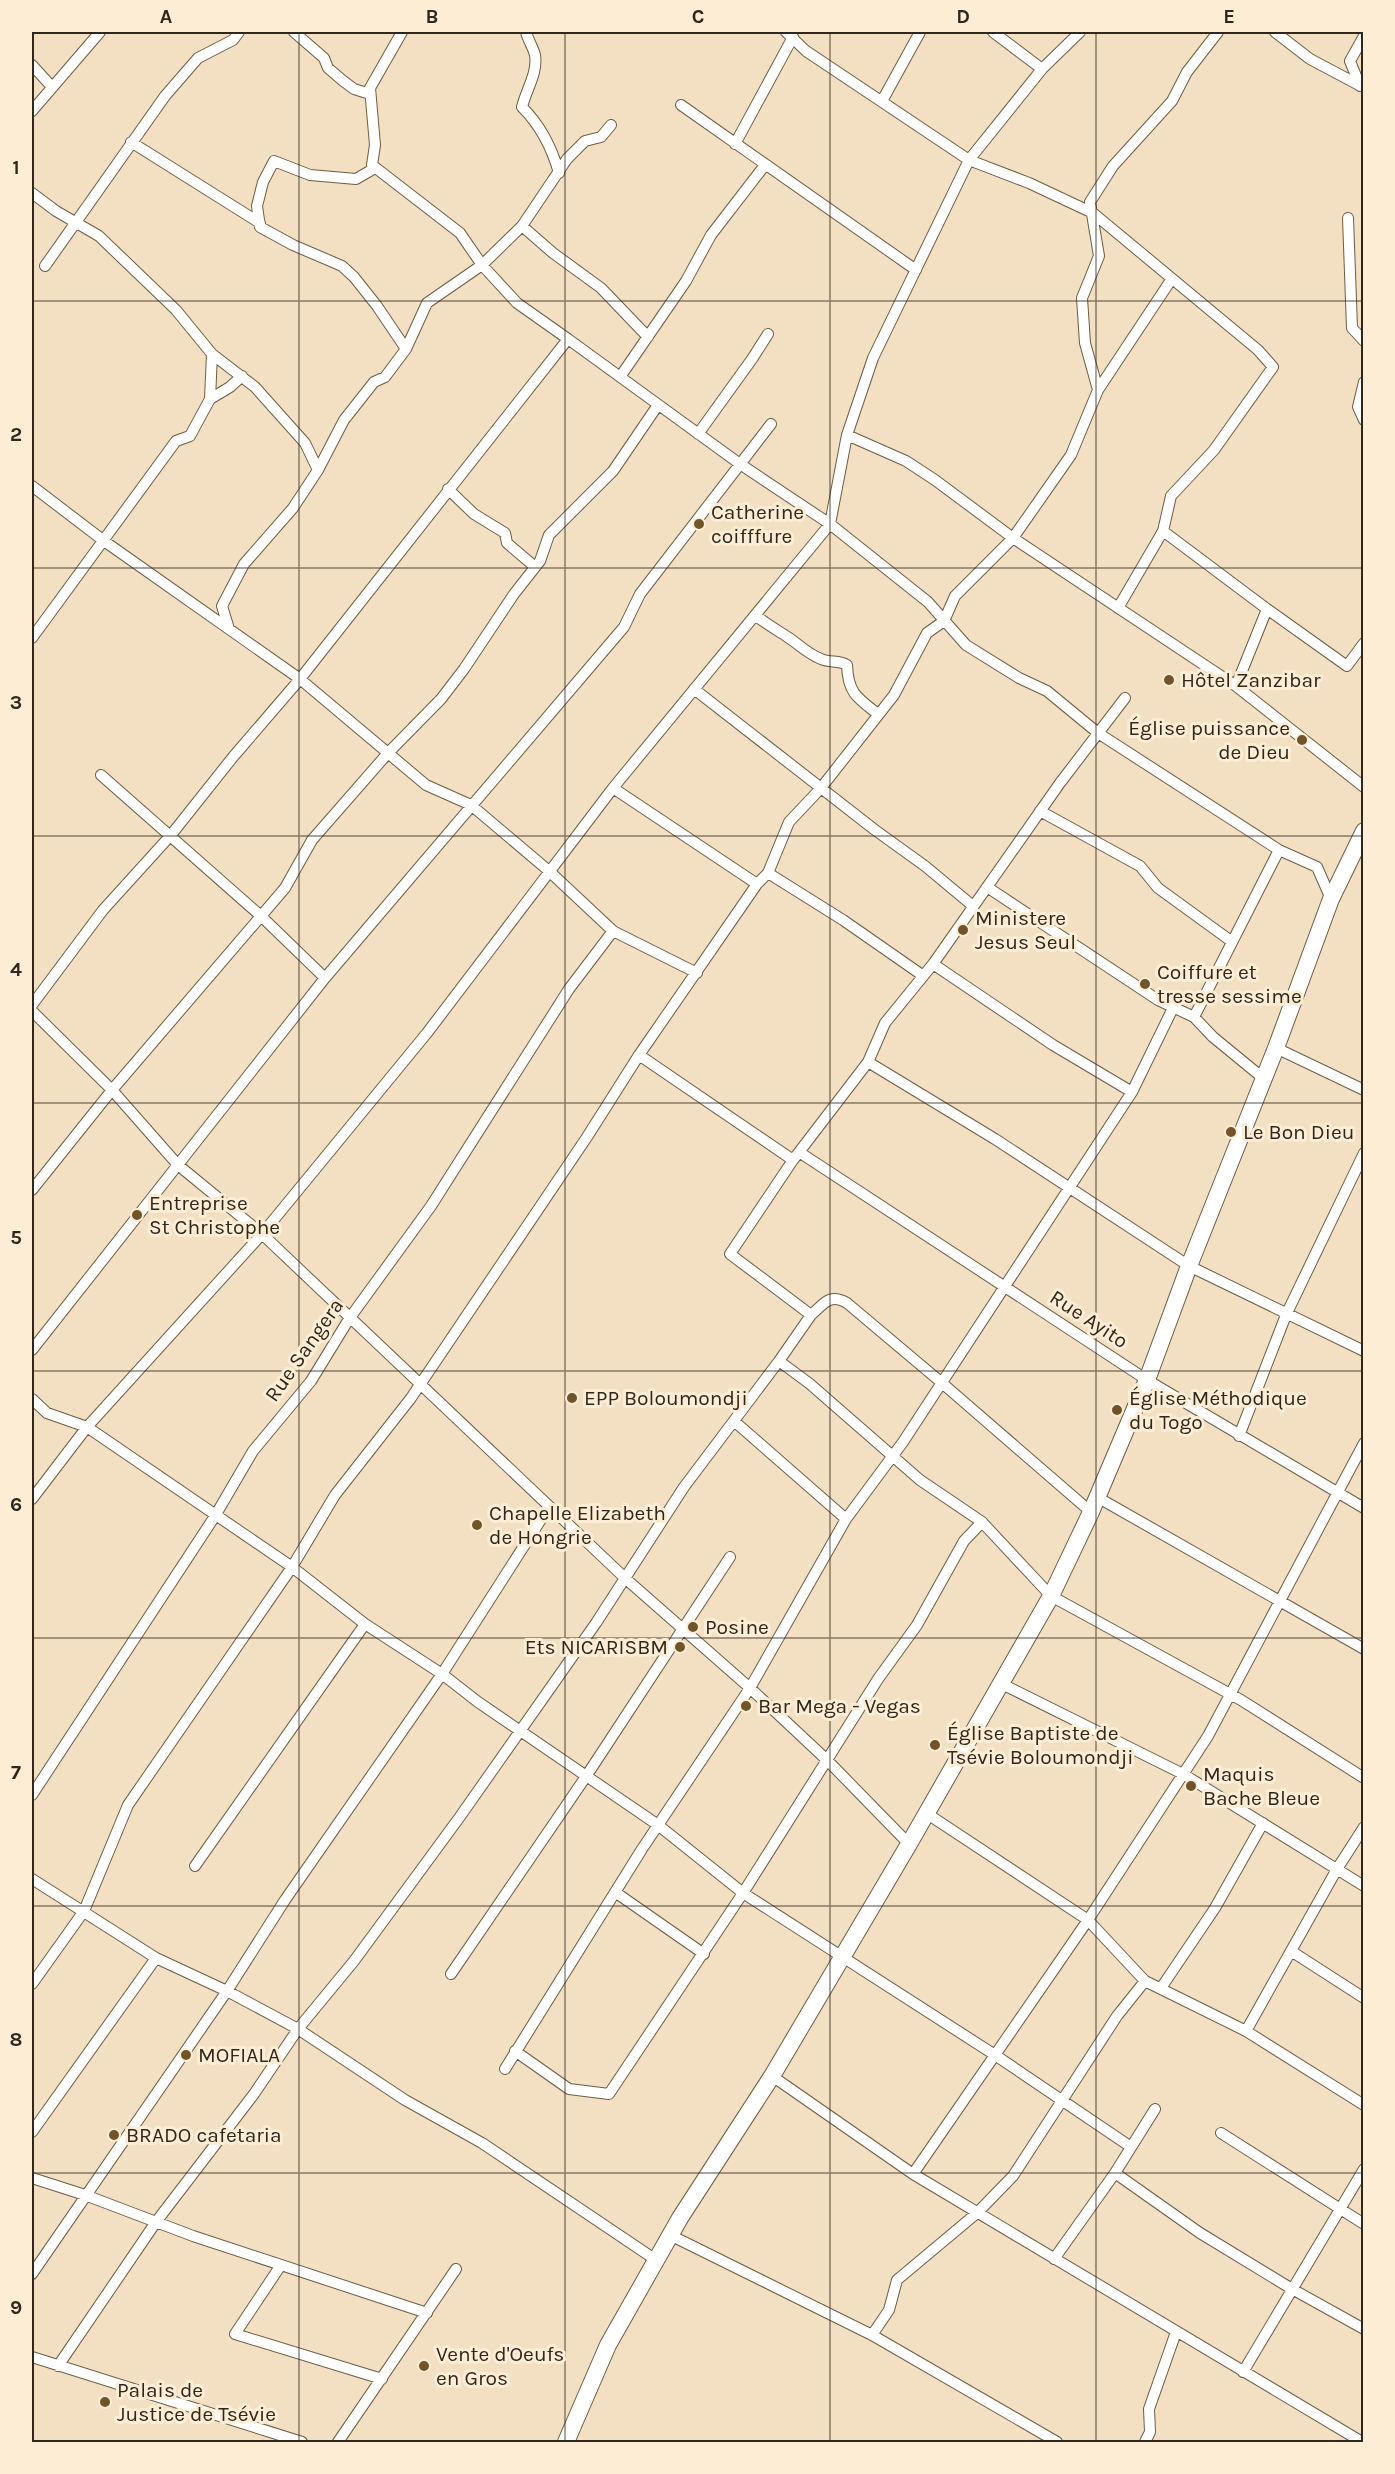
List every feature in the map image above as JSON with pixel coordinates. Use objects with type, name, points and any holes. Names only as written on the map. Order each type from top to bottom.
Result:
[{"type":"street","points":[[32,111],[100,32]]},
{"type":"street","points":[[45,266],[74,221],[165,96],[198,58],[233,40],[239,32]]},
{"type":"street","points":[[294,32],[324,58],[328,68],[342,80],[354,89],[370,94]]},
{"type":"street","points":[[402,32],[370,88],[375,145],[372,165],[460,233],[482,265],[517,303],[740,465],[830,524],[928,602],[966,645],[1019,678],[1047,691],[1098,733],[1279,850],[1317,867],[1332,899]]},
{"type":"street","points":[[526,32],[535,54],[535,72],[525,92],[522,108],[536,121],[556,161],[559,173]]},
{"type":"street","points":[[882,101],[920,32]]},
{"type":"street","points":[[993,32],[1042,69]]},
{"type":"street","points":[[32,1499],[87,1427],[262,1234],[427,1033],[613,788],[830,524],[847,435],[873,358],[969,160],[1042,69],[1080,32]]},
{"type":"street","points":[[1098,390],[1085,343],[1082,298],[1099,256],[1090,202],[1113,166],[1172,101],[1187,72],[1218,32]]},
{"type":"street","points":[[1275,32],[1310,59],[1361,87]]},
{"type":"street","points":[[735,144],[790,34],[806,51],[969,160],[1029,183],[1093,213],[1258,350],[1273,367],[1214,450],[1171,496],[1163,531],[1118,608]]},
{"type":"street","points":[[1361,87],[1350,62],[1364,36]]},
{"type":"street","points":[[32,65],[52,87]]},
{"type":"street","points":[[681,105],[916,270]]},
{"type":"street","points":[[229,628],[222,606],[244,564],[293,508],[318,470],[344,420],[374,382],[385,377],[406,349],[427,303],[482,265],[522,226],[567,159],[585,141],[601,137],[611,125]]},
{"type":"street","points":[[131,142],[260,223]]},
{"type":"street","points":[[375,168],[356,179],[310,175],[274,160],[263,182],[257,206],[260,227],[342,266],[377,306],[406,349]]},
{"type":"street","points":[[620,377],[686,281],[711,235],[765,165]]},
{"type":"street","points":[[32,193],[99,236],[176,310],[212,354],[242,375],[289,422],[305,443],[318,470]]},
{"type":"street","points":[[1348,218],[1352,328],[1364,341]]},
{"type":"street","points":[[522,226],[553,253],[601,288],[648,337]]},
{"type":"street","points":[[32,1984],[84,1911],[128,1805],[292,1567],[335,1495],[420,1385],[639,1055],[757,884],[768,873],[789,822],[821,788],[894,695],[927,633],[945,621],[955,596],[1013,538],[1071,455],[1098,390],[1171,280]]},
{"type":"street","points":[[698,434],[768,334]]},
{"type":"street","points":[[32,1005],[103,910],[171,835],[233,757],[300,679],[568,339]]},
{"type":"street","points":[[32,638],[176,441],[190,435],[210,399],[212,354]]},
{"type":"street","points":[[210,399],[230,387],[242,375]]},
{"type":"street","points":[[1364,382],[1358,407],[1364,420]]},
{"type":"street","points":[[32,1190],[112,1090],[285,888],[312,840],[388,753],[441,699],[534,566],[540,561],[549,535],[613,471],[658,405]]},
{"type":"street","points":[[32,1350],[325,978],[624,627],[640,594],[771,424]]},
{"type":"street","points":[[847,435],[906,461],[935,480],[1013,538],[1236,686],[1364,787]]},
{"type":"street","points":[[32,486],[104,541],[300,679],[426,785],[471,805],[549,871],[613,931],[697,973]]},
{"type":"street","points":[[448,489],[474,514],[505,533],[507,543],[534,566]]},
{"type":"street","points":[[1163,531],[1347,666],[1364,643]]},
{"type":"street","points":[[1236,686],[1267,609]]},
{"type":"street","points":[[755,615],[804,651],[830,662],[840,661],[848,665],[848,682],[857,699],[878,714]]},
{"type":"street","points":[[694,689],[925,866],[973,906]]},
{"type":"street","points":[[811,1315],[730,1254],[796,1156],[868,1062],[885,1023],[933,964],[1040,811],[1125,698]]},
{"type":"street","points":[[101,775],[262,916],[325,978]]},
{"type":"street","points":[[613,788],[757,884]]},
{"type":"street","points":[[1040,811],[1140,866],[1158,888],[1231,941]]},
{"type":"street","points":[[566,2442],[608,2344],[670,2235],[772,2076],[909,1844],[1051,1596],[1094,1504],[1147,1380],[1332,899],[1364,831]]},
{"type":"street","points":[[1194,1017],[1279,850]]},
{"type":"street","points":[[768,873],[843,920],[922,975]]},
{"type":"street","points":[[987,887],[1148,994],[1194,1017],[1213,1037],[1263,1078]]},
{"type":"street","name":"Rue Sangera","points":[[32,1795],[215,1516],[254,1451],[310,1381],[349,1319],[431,1206],[568,989],[613,931]]},
{"type":"street","points":[[933,964],[1053,1045],[1132,1092]]},
{"type":"street","points":[[505,2069],[658,1825],[750,1688],[846,1519],[894,1455],[1132,1092],[1173,1008]]},
{"type":"street","points":[[32,1011],[112,1090],[178,1165],[262,1234],[549,1508],[828,1761],[909,1844]]},
{"type":"street","points":[[1276,1048],[1364,1090]]},
{"type":"street","name":"Rue Ayito","points":[[639,1055],[1147,1380],[1364,1508]]},
{"type":"street","points":[[868,1062],[995,1139],[1189,1266],[1364,1351]]},
{"type":"street","points":[[1239,1436],[1286,1315],[1364,1153]]},
{"type":"street","points":[[58,2366],[156,2222],[215,2141],[254,2094],[297,2029],[354,1961],[459,1818],[626,1579],[684,1487],[811,1315],[830,1299],[837,1298],[1094,1504],[1280,1599],[1364,1649]]},
{"type":"street","points":[[779,1361],[810,1384],[920,1480],[982,1522],[1051,1596],[1230,1694],[1364,1778]]},
{"type":"street","points":[[32,1399],[47,1413],[87,1427],[292,1567],[365,1624],[442,1674],[478,1702],[658,1825],[743,1893],[995,2055],[1131,2147]]},
{"type":"street","points":[[734,1421],[846,1519]]},
{"type":"street","points":[[914,2174],[1088,1920],[1208,1736],[1364,1443]]},
{"type":"street","points":[[32,2274],[227,1991],[285,1900],[442,1674],[549,1508]]},
{"type":"street","points":[[515,2051],[568,2089],[609,2094],[704,1954],[878,1679],[917,1625],[964,1542],[982,1522]]},
{"type":"street","points":[[451,1974],[587,1775],[730,1557]]},
{"type":"street","points":[[195,1866],[365,1624]]},
{"type":"street","points":[[1000,1683],[1183,1774],[1364,1886]]},
{"type":"street","points":[[926,1814],[1088,1920],[1145,1981],[1246,2031],[1364,2105]]},
{"type":"street","points":[[1161,1988],[1215,1908],[1263,1823]]},
{"type":"street","points":[[1246,2031],[1337,1869],[1364,1827]]},
{"type":"street","points":[[32,1879],[156,1958],[227,1991],[297,2029],[405,2100],[482,2143],[656,2260]]},
{"type":"street","points":[[615,1892],[704,1954]]},
{"type":"street","points":[[1291,1951],[1364,1998]]},
{"type":"street","points":[[32,2132],[156,1958]]},
{"type":"street","points":[[872,2335],[889,2310],[897,2280],[977,2213],[1013,2176],[1040,2131],[1062,2102],[1117,2016],[1145,1981]]},
{"type":"street","points":[[772,2076],[914,2174],[1362,2442]]},
{"type":"street","points":[[1054,2259],[1115,2173],[1155,2109]]},
{"type":"street","points":[[1221,2133],[1364,2224]]},
{"type":"street","points":[[1243,2372],[1364,2169]]},
{"type":"street","points":[[1115,2173],[1200,2233],[1292,2289],[1364,2329]]},
{"type":"street","points":[[32,2178],[427,2313]]},
{"type":"street","points":[[670,2235],[872,2335],[1057,2442]]},
{"type":"street","points":[[281,2265],[235,2334],[382,2379]]},
{"type":"street","points":[[338,2442],[456,2269]]},
{"type":"street","points":[[1145,2442],[1150,2432],[1149,2409],[1176,2332]]},
{"type":"street","points":[[32,2357],[302,2442]]},
{"type":"place","name":"Catherine coifffure","points":[[699,524]]},
{"type":"place","name":"Hôtel Zanzibar","points":[[1169,680]]},
{"type":"place","name":"Église puissance de Dieu","points":[[1302,740]]},
{"type":"place","name":"Ministere Jesus Seul","points":[[963,930]]},
{"type":"place","name":"Coiffure et tresse sessime","points":[[1145,984]]},
{"type":"place","name":"Le Bon Dieu","points":[[1231,1132]]},
{"type":"place","name":"Entreprise St Christophe","points":[[137,1215]]},
{"type":"place","name":"EPP Boloumondji","points":[[572,1398]]},
{"type":"place","name":"Église Méthodique du Togo","points":[[1117,1410]]},
{"type":"place","name":"Chapelle Elizabeth de Hongrie","points":[[477,1525]]},
{"type":"place","name":"Posine","points":[[693,1627]]},
{"type":"place","name":"Ets NICARISBM","points":[[680,1647]]},
{"type":"place","name":"Bar Mega - Vegas","points":[[746,1706]]},
{"type":"place","name":"Église Baptiste de Tsévie Boloumondji","points":[[935,1745]]},
{"type":"place","name":"Maquis Bache Bleue","points":[[1191,1786]]},
{"type":"place","name":"MOFIALA","points":[[186,2055]]},
{"type":"place","name":"BRADO cafetaria","points":[[114,2135]]},
{"type":"place","name":"Vente d'Oeufs en Gros","points":[[424,2366]]},
{"type":"place","name":"Palais de Justice de Tsévie","points":[[105,2402]]}]
